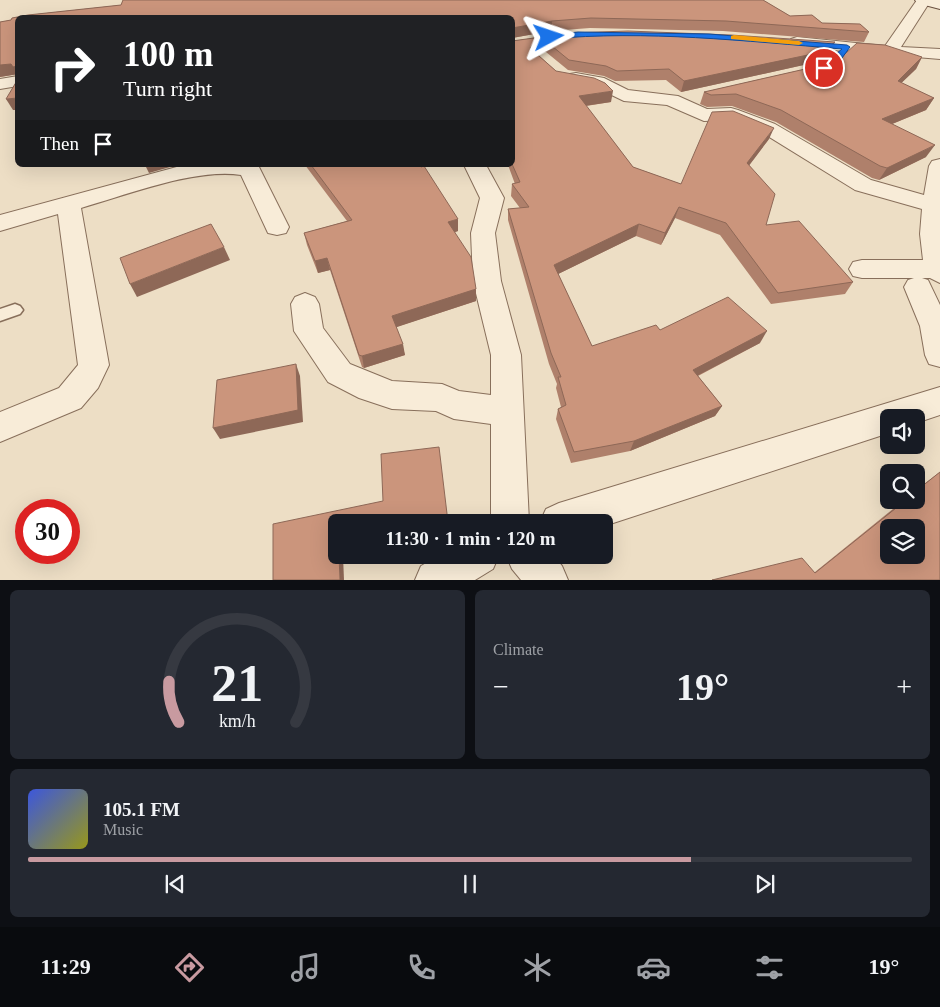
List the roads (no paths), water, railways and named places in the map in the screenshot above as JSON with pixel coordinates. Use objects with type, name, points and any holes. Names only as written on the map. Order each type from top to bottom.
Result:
[{"type":"street","points":[[890,51],[923,0],[940,5]]},
{"type":"street","points":[[783,41],[940,54]]},
{"type":"street","points":[[832,62],[847,47]]},
{"type":"street","points":[[556,71],[562,76],[598,82],[624,95],[674,101],[701,96]]},
{"type":"street","points":[[0,84],[15,82]]},
{"type":"street","points":[[674,101],[704,115],[732,114],[768,128],[863,185],[934,205]]},
{"type":"street","points":[[940,166],[934,205],[933,247],[940,355]]},
{"type":"street","points":[[0,223],[187,171],[217,167]]},
{"type":"street","points":[[230,167],[250,170],[277,227]]},
{"type":"street","points":[[476,167],[492,198],[483,233],[487,281],[506,355],[510,514]]},
{"type":"street","points":[[0,426],[70,398],[87,379],[94,365],[70,205]]},
{"type":"street","points":[[867,277],[901,285],[934,279]]},
{"type":"street","points":[[306,304],[309,331],[339,373],[370,388],[392,395],[442,398],[454,405],[507,412]]},
{"type":"street","points":[[916,409],[940,401]]},
{"type":"street","points":[[583,514],[880,421]]},
{"type":"street","points":[[434,580],[463,564]]},
{"type":"street","points":[[534,564],[548,580]]}]
